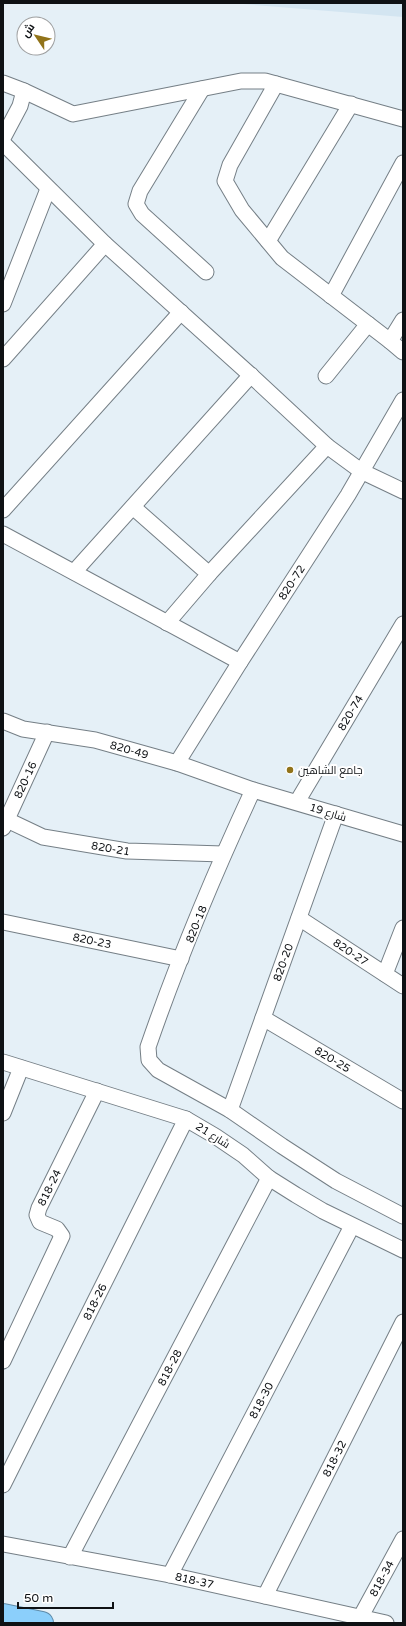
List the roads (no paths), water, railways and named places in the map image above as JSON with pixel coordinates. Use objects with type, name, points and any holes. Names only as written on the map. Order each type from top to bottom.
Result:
[{"type":"highway","points":[[3,1614],[42,1623]]},
{"type":"street","points":[[3,83],[73,114],[241,81],[265,81],[403,118]]},
{"type":"street","points":[[276,84],[230,165],[225,181],[242,210],[282,258],[403,352]]},
{"type":"street","points":[[202,89],[140,191],[136,204],[142,214],[206,272]]},
{"type":"street","points":[[3,138],[20,106],[24,91]]},
{"type":"street","points":[[268,241],[351,104]]},
{"type":"street","points":[[3,143],[105,244],[251,375],[327,446],[361,471],[403,491]]},
{"type":"street","points":[[331,296],[403,163]]},
{"type":"street","points":[[3,304],[48,189]]},
{"type":"street","points":[[3,359],[105,244]]},
{"type":"street","points":[[3,510],[181,312]]},
{"type":"street","points":[[390,341],[403,320]]},
{"type":"street","points":[[326,376],[368,324]]},
{"type":"street","points":[[74,572],[251,375]]},
{"type":"street","name":"820-72","points":[[178,762],[240,662],[348,495],[403,400]]},
{"type":"street","points":[[167,622],[209,574],[327,446]]},
{"type":"street","points":[[132,507],[209,574]]},
{"type":"street","points":[[3,534],[240,662]]},
{"type":"street","name":"820-74","points":[[297,802],[403,624]]},
{"type":"street","name":"820-49","points":[[3,721],[23,729],[95,740],[178,762],[253,790]]},
{"type":"street","name":"820-16","points":[[4,822],[47,732]]},
{"type":"street","name":"شارع 19","points":[[253,790],[403,834]]},
{"type":"street","name":"820-18","points":[[230,1110],[164,1074],[153,1066],[149,1060],[148,1047],[223,854],[253,790]]},
{"type":"street","name":"820-20","points":[[230,1110],[336,814]]},
{"type":"street","name":"820-21","points":[[4,822],[43,837],[120,850],[223,854]]},
{"type":"street","name":"820-27","points":[[299,918],[403,986]]},
{"type":"street","name":"820-23","points":[[3,922],[181,959]]},
{"type":"street","points":[[385,974],[403,928]]},
{"type":"street","name":"820-25","points":[[263,1018],[403,1101]]},
{"type":"street","name":"شارع 21","points":[[3,1062],[186,1119],[215,1136],[243,1156],[269,1178],[309,1203],[352,1226],[403,1250]]},
{"type":"street","points":[[3,1113],[21,1068]]},
{"type":"street","name":"818-24","points":[[3,1362],[62,1236],[57,1229],[40,1222],[37,1215],[39,1208],[97,1091]]},
{"type":"street","points":[[230,1110],[309,1164],[342,1184],[403,1216]]},
{"type":"street","name":"818-26","points":[[3,1485],[186,1119]]},
{"type":"street","name":"818-28","points":[[70,1557],[269,1178]]},
{"type":"street","name":"818-30","points":[[170,1575],[352,1226]]},
{"type":"street","name":"818-32","points":[[265,1596],[403,1322]]},
{"type":"street","name":"818-34","points":[[360,1618],[403,1539]]},
{"type":"street","name":"818-37","points":[[3,1544],[170,1575],[386,1623]]},
{"type":"place","name":"جامع الشاهين","points":[[290,770]]}]
